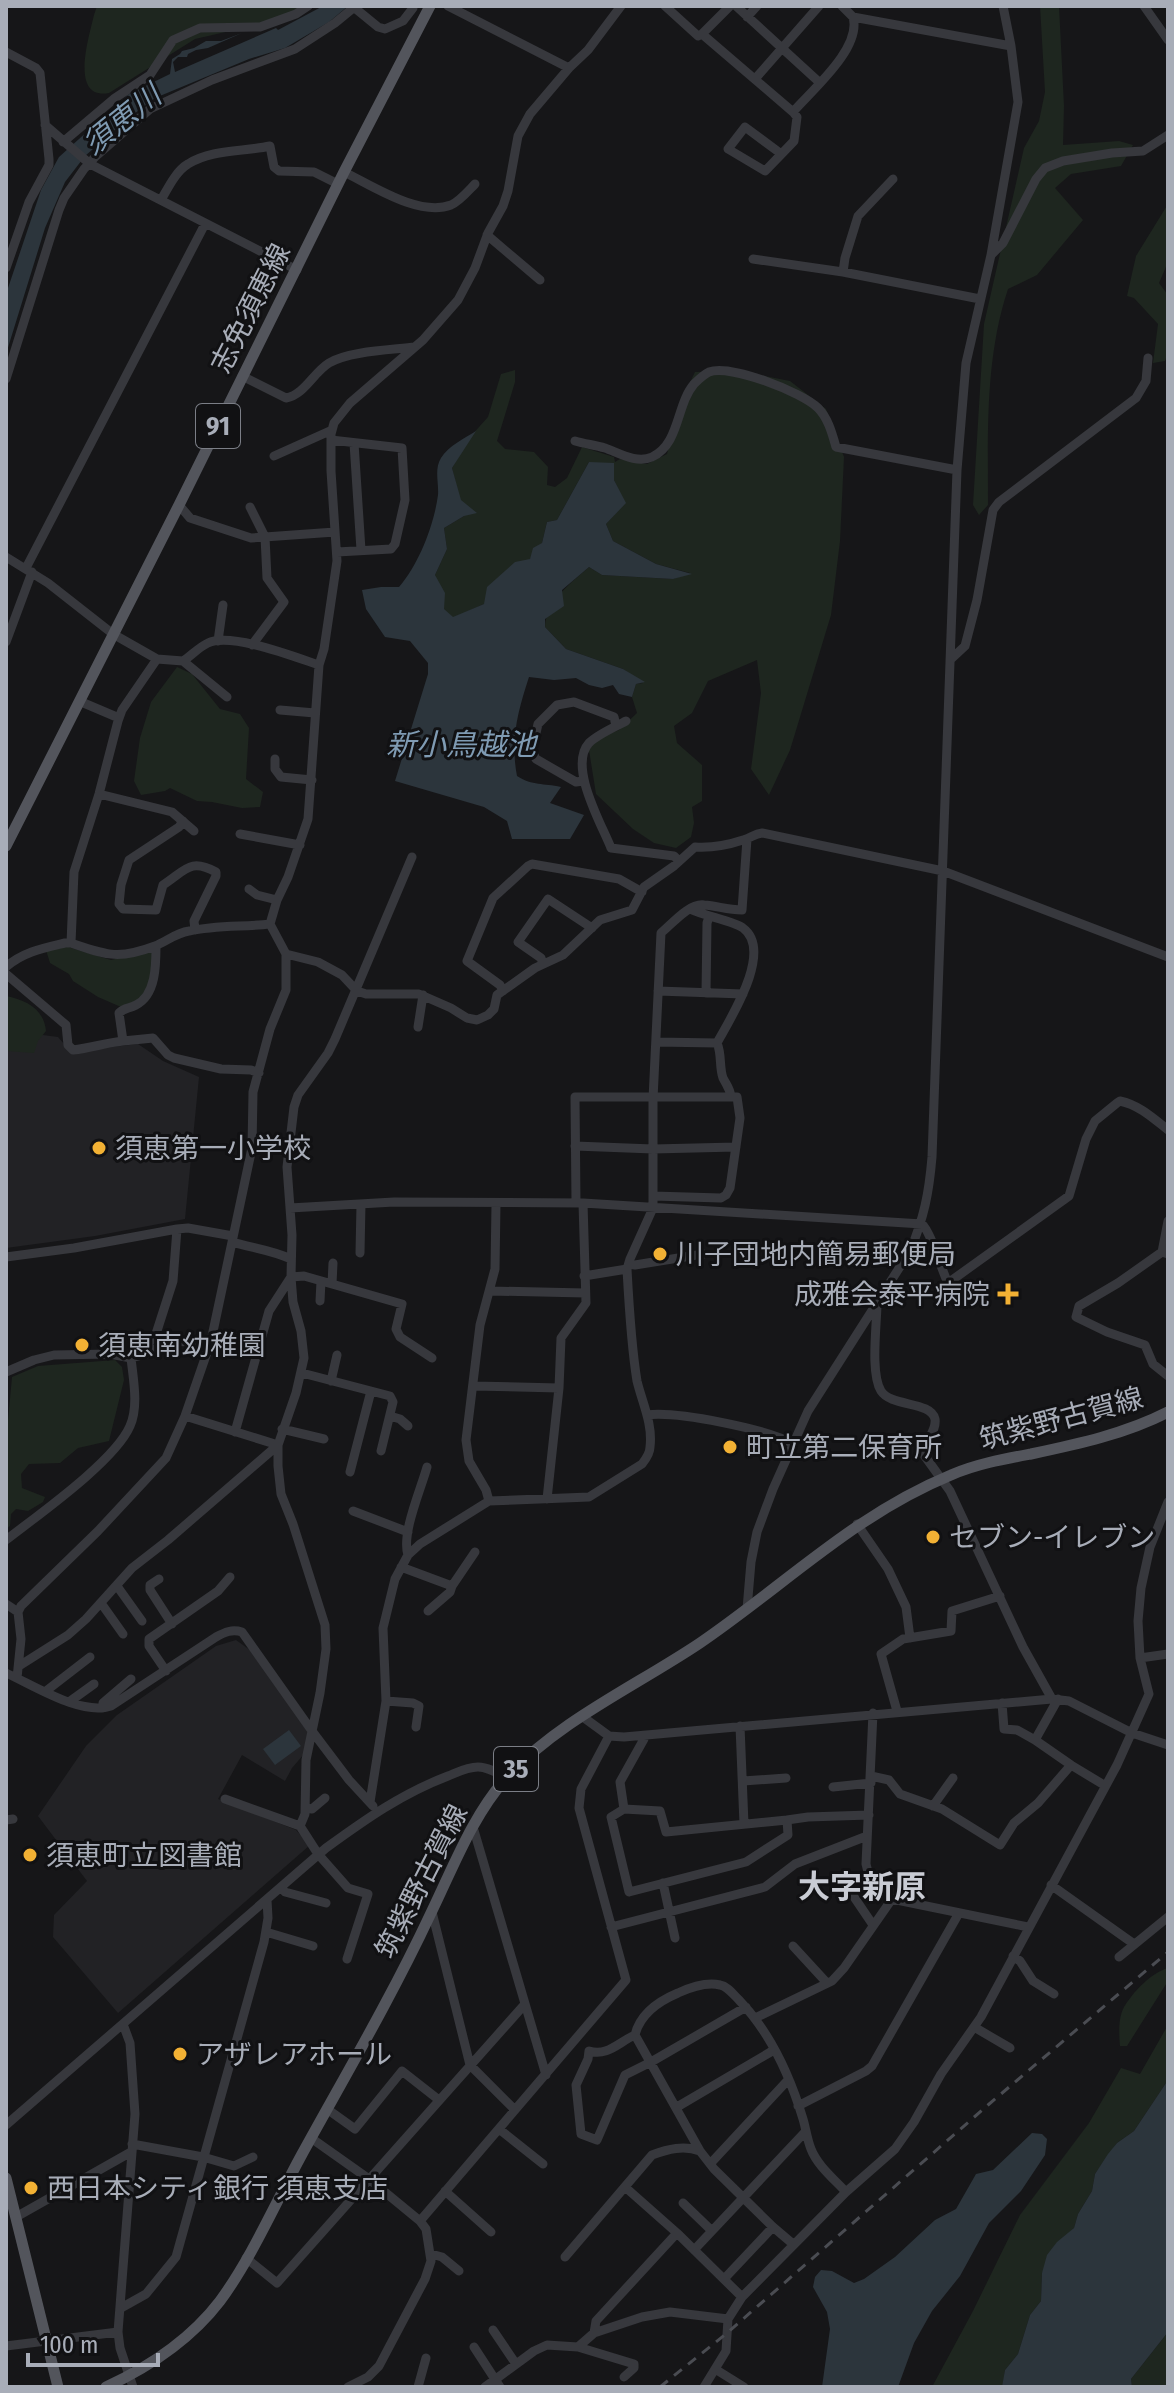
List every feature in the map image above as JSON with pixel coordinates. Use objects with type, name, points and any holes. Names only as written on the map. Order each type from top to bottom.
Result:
[{"type":"main road","name":"志免須恵線","points":[[6,846],[428,10]]},
{"type":"main road","name":"筑紫野古賀線","points":[[106,2387],[132,2381],[179,2343],[220,2301],[369,2035],[473,1827],[507,1778],[544,1745],[699,1644],[857,1524],[887,1505],[942,1479],[987,1463],[1138,1427],[1168,1412]]},
{"type":"main road","points":[[6,2178],[58,2387]]},
{"type":"street","points":[[64,144],[115,98],[150,75],[173,40],[200,28],[260,27],[296,14],[308,6]]},
{"type":"street","points":[[448,6],[569,68]]},
{"type":"street","points":[[17,1678],[21,1639],[18,1612],[21,1606],[98,1531],[166,1458],[185,1416],[211,1341],[252,1148],[252,1106],[259,1073],[270,1029],[286,990],[286,954],[270,924],[308,819],[319,665],[334,588],[337,552],[331,435],[339,414],[415,347],[458,300],[503,206],[518,136],[530,114],[588,50],[621,6]]},
{"type":"street","points":[[665,6],[698,36],[733,6],[819,82]]},
{"type":"street","points":[[747,17],[757,6]]},
{"type":"street","points":[[755,79],[819,6]]},
{"type":"street","points":[[793,112],[847,52],[855,22],[842,6]]},
{"type":"street","points":[[747,1609],[757,1532],[793,1444],[808,1411],[910,1251],[922,1224],[928,1198],[957,470],[966,363],[991,255],[1018,102],[1003,6]]},
{"type":"street","points":[[1144,6],[1168,40]]},
{"type":"street","points":[[6,379],[64,198],[109,143],[150,109],[212,80],[295,49],[352,9],[385,29],[403,21],[412,7],[428,10]]},
{"type":"street","points":[[853,17],[1011,46]]},
{"type":"street","points":[[702,34],[797,117],[794,141],[765,171],[728,149],[745,127],[780,153]]},
{"type":"street","points":[[6,52],[40,73],[49,165],[29,202],[7,264]]},
{"type":"street","points":[[45,125],[90,164],[297,270]]},
{"type":"street","points":[[991,255],[1003,243],[1036,179],[1045,168],[1063,161],[1143,151],[1168,135]]},
{"type":"street","points":[[161,200],[173,179],[187,164],[214,153],[270,146],[274,167],[279,171],[314,172],[341,178],[423,208],[452,205],[475,184]]},
{"type":"street","points":[[843,272],[858,216],[893,179]]},
{"type":"street","points":[[6,642],[29,570],[205,224]]},
{"type":"street","points":[[487,235],[540,280]]},
{"type":"street","points":[[753,259],[843,272],[980,299]]},
{"type":"street","points":[[242,376],[286,398],[292,397],[330,362],[349,356],[415,347]]},
{"type":"street","points":[[950,660],[965,646],[977,600],[993,510],[999,502],[1136,398],[1146,381],[1148,358]]},
{"type":"street","points":[[575,441],[632,459],[649,459],[671,439],[695,384],[709,372],[724,372],[784,386],[805,398],[820,409],[836,447],[957,470]]},
{"type":"street","points":[[274,456],[331,435],[354,443],[402,448],[405,500],[395,544],[391,549],[337,552]]},
{"type":"street","points":[[354,443],[361,550]]},
{"type":"street","points":[[179,505],[190,518],[251,538],[335,532]]},
{"type":"street","points":[[250,507],[265,537],[267,578],[284,602],[252,645]]},
{"type":"street","points":[[6,557],[29,570],[113,634],[157,659],[183,661],[227,697]]},
{"type":"street","points":[[218,641],[223,605]]},
{"type":"street","points":[[183,661],[210,642],[218,641],[275,649],[319,665]]},
{"type":"street","points":[[71,943],[74,872],[119,718],[157,659]]},
{"type":"street","points":[[79,701],[119,718]]},
{"type":"street","points":[[583,781],[576,782],[536,759],[532,751],[538,724],[557,705],[574,702],[614,717],[616,726]]},
{"type":"street","points":[[280,710],[315,713]]},
{"type":"street","points":[[626,721],[590,741],[581,754],[583,781],[611,848],[674,856],[679,861]]},
{"type":"street","points":[[275,759],[275,769],[281,777],[312,780]]},
{"type":"street","points":[[99,794],[172,812],[194,831]]},
{"type":"street","points":[[183,821],[179,827],[129,860],[119,904],[123,909],[156,910],[163,885],[195,864],[201,864],[216,872],[216,876],[194,921],[195,930]]},
{"type":"street","points":[[286,954],[318,962],[342,975],[357,991],[366,994],[423,995],[477,1020],[494,1009],[497,995],[543,964],[563,955],[600,920],[632,910],[644,887],[695,847],[709,847],[762,833],[943,871],[1168,957]]},
{"type":"street","points":[[240,834],[300,845]]},
{"type":"street","points":[[370,1802],[386,1701],[383,1628],[395,1579],[408,1555],[420,1544],[489,1501],[595,1495],[642,1464],[651,1448],[638,1381],[628,1266],[653,1208],[653,1099],[661,933],[690,909],[702,904],[742,910],[747,839]]},
{"type":"street","points":[[300,1826],[306,1808],[306,1760],[324,1663],[325,1625],[281,1494],[278,1445],[304,1358],[293,1302],[287,1167],[298,1095],[328,1053],[412,857]]},
{"type":"street","points":[[503,991],[500,985],[467,961],[493,898],[528,866],[532,864],[619,879],[642,892]]},
{"type":"street","points":[[249,889],[257,895],[277,900]]},
{"type":"street","points":[[543,964],[541,958],[518,942],[548,899],[592,928]]},
{"type":"street","points":[[690,909],[742,927],[753,942],[754,954],[743,994],[717,1043]]},
{"type":"street","points":[[706,993],[709,917]]},
{"type":"street","points":[[6,967],[19,957],[40,949],[71,943],[113,956],[156,946],[178,934],[195,930],[270,924]]},
{"type":"street","points":[[123,1041],[119,1013],[123,1008],[138,1004],[150,991],[156,946]]},
{"type":"street","points":[[6,974],[66,1025],[68,1045],[73,1050],[153,1038],[174,1058],[221,1069],[259,1073]]},
{"type":"street","points":[[658,991],[743,994]]},
{"type":"street","points":[[418,1027],[423,995]]},
{"type":"street","points":[[656,1042],[717,1043]]},
{"type":"street","points":[[717,1043],[723,1077],[730,1086],[731,1097]]},
{"type":"street","points":[[547,1499],[561,1338],[586,1303],[575,1146],[575,1097],[737,1097],[736,1147],[730,1188],[726,1195],[721,1198],[653,1196]]},
{"type":"street","points":[[290,1208],[361,1204],[580,1203],[922,1224],[927,1228],[948,1283],[1069,1196],[1083,1148],[1095,1121],[1120,1101],[1145,1112],[1168,1130]]},
{"type":"street","points":[[575,1146],[653,1149],[736,1147]]},
{"type":"street","points":[[360,1253],[361,1204]]},
{"type":"street","points":[[489,1501],[466,1451],[480,1325],[495,1269],[496,1204]]},
{"type":"street","points":[[1168,1221],[1161,1246],[1165,1253],[1079,1306],[1076,1317],[1145,1345],[1153,1364],[1168,1376]]},
{"type":"street","points":[[6,1257],[188,1228],[273,1251],[291,1259]]},
{"type":"street","points":[[131,1358],[155,1337],[173,1281],[177,1229]]},
{"type":"street","points":[[584,1276],[703,1254]]},
{"type":"street","points":[[332,1284],[333,1263]]},
{"type":"street","points":[[291,1277],[304,1276],[402,1304],[396,1329],[400,1337],[432,1358]]},
{"type":"street","points":[[235,1432],[269,1311],[291,1277]]},
{"type":"street","points":[[320,1301],[321,1281]]},
{"type":"street","points":[[491,1291],[585,1293]]},
{"type":"street","points":[[877,1303],[876,1376],[882,1392],[890,1399],[930,1411],[935,1418],[934,1427],[923,1448],[924,1455],[957,1504],[1023,1647],[1055,1699]]},
{"type":"street","points":[[6,1372],[54,1355],[110,1354],[131,1358],[168,1342],[211,1341]]},
{"type":"street","points":[[331,1381],[337,1355]]},
{"type":"street","points":[[6,1540],[68,1492],[113,1451],[131,1426],[134,1400],[131,1358]]},
{"type":"street","points":[[302,1373],[390,1396],[393,1402],[381,1451]]},
{"type":"street","points":[[473,1386],[559,1388]]},
{"type":"street","points":[[350,1472],[371,1391]]},
{"type":"street","points":[[647,1415],[682,1416],[746,1429],[793,1444]]},
{"type":"street","points":[[185,1416],[278,1445]]},
{"type":"street","points":[[390,1416],[408,1426]]},
{"type":"street","points":[[282,1429],[324,1439]]},
{"type":"street","points":[[19,1666],[68,1635],[132,1568],[278,1445]]},
{"type":"street","points":[[408,1555],[405,1548],[408,1532],[427,1467]]},
{"type":"street","points":[[704,2387],[726,2351],[728,2319],[742,2297],[846,2192],[895,2149],[914,2122],[941,2074],[974,2027],[1132,1733],[1149,1694],[1140,1658],[1138,1621],[1141,1588],[1150,1547],[1168,1503]]},
{"type":"street","points":[[353,1511],[408,1532]]},
{"type":"street","points":[[857,1524],[888,1569],[906,1607],[910,1638]]},
{"type":"street","points":[[428,1611],[450,1592],[475,1552]]},
{"type":"street","points":[[401,1567],[452,1586]]},
{"type":"street","points":[[166,1671],[149,1646],[149,1639],[218,1591],[230,1577]]},
{"type":"street","points":[[159,1579],[150,1585],[150,1590],[172,1624]]},
{"type":"street","points":[[117,1586],[142,1621]]},
{"type":"street","points":[[897,1711],[881,1654],[903,1639],[951,1631],[952,1611],[1000,1596]]},
{"type":"street","points":[[101,1603],[123,1634]]},
{"type":"street","points":[[6,1604],[18,1612]]},
{"type":"street","points":[[6,1673],[69,1702],[88,1708],[103,1708],[216,1637],[236,1630],[242,1632],[312,1731],[377,1811]]},
{"type":"street","points":[[1140,1658],[1168,1654]]},
{"type":"street","points":[[46,1691],[90,1657]]},
{"type":"street","points":[[103,1708],[103,1703],[131,1679]]},
{"type":"street","points":[[69,1702],[94,1684]]},
{"type":"street","points":[[1035,1740],[1055,1699]]},
{"type":"street","points":[[583,1717],[609,1736],[624,1737],[1055,1699],[1082,1706],[1132,1733],[1168,1745]]},
{"type":"street","points":[[386,1701],[419,1706],[416,1727]]},
{"type":"street","points":[[1002,1703],[1004,1729],[1017,1730],[1035,1740],[1104,1785]]},
{"type":"street","points":[[873,1713],[868,1872],[892,1899],[1028,1927]]},
{"type":"street","points":[[740,1726],[744,1824]]},
{"type":"street","points":[[420,2221],[626,1980],[579,1808],[581,1789],[609,1736]]},
{"type":"street","points":[[624,1809],[620,1782],[644,1739]]},
{"type":"street","points":[[833,1787],[889,1780],[900,1794],[942,1809],[1000,1845],[1014,1823],[1038,1803],[1071,1765]]},
{"type":"street","points":[[6,2125],[318,1854],[377,1811],[427,1784],[469,1768],[481,1767],[507,1778]]},
{"type":"street","points":[[743,1781],[786,1778]]},
{"type":"street","points":[[933,1806],[953,1778]]},
{"type":"street","points":[[306,1808],[312,1809],[325,1798]]},
{"type":"street","points":[[225,1799],[300,1826],[318,1854],[348,1888],[368,1894],[347,1959]]},
{"type":"street","points":[[787,1820],[788,1835],[746,1862],[629,1892],[611,1817],[624,1809],[660,1811],[666,1832],[808,1817],[869,1815]]},
{"type":"street","points":[[473,1827],[546,2075]]},
{"type":"street","points":[[611,1927],[765,1887],[795,1864],[867,1836]]},
{"type":"street","points":[[663,1883],[675,1938]]},
{"type":"street","points":[[1051,1885],[1134,1944]]},
{"type":"street","points":[[281,1887],[285,1892],[326,1903]]},
{"type":"street","points":[[852,1894],[873,1925]]},
{"type":"street","points":[[755,2018],[827,1983],[844,1968],[892,1899]]},
{"type":"street","points":[[121,2308],[146,2294],[176,2257],[266,1932],[267,1900]]},
{"type":"street","points":[[432,1912],[470,2065],[515,2110]]},
{"type":"street","points":[[798,2106],[872,2066],[959,1913]]},
{"type":"street","points":[[1119,1957],[1168,1917]]},
{"type":"street","points":[[266,1932],[313,1946]]},
{"type":"street","points":[[793,1946],[827,1983]]},
{"type":"street","points":[[1013,1956],[1033,1981],[1054,1994]]},
{"type":"street","points":[[793,2244],[700,2151],[635,2035],[636,2028],[653,2006],[679,1992],[704,1985],[721,1985],[746,2007],[781,2060],[817,2160],[846,2192]]},
{"type":"street","points":[[246,2258],[277,2283],[525,2004]]},
{"type":"street","points":[[589,2051],[576,2085],[581,2134],[597,2140],[625,2075],[746,2007]]},
{"type":"street","points":[[123,2024],[130,2043],[135,2114],[118,2332],[120,2348],[132,2381]]},
{"type":"street","points":[[974,2027],[1010,2048]]},
{"type":"street","points":[[575,2041],[595,2054],[606,2053],[635,2035]]},
{"type":"street","points":[[677,2107],[774,2050]]},
{"type":"street","points":[[327,2109],[355,2129],[402,2071],[439,2100]]},
{"type":"street","points":[[710,2164],[788,2080]]},
{"type":"street","points":[[499,2129],[543,2164]]},
{"type":"street","points":[[694,2250],[806,2131]]},
{"type":"street","points":[[311,2138],[369,2179],[420,2221],[426,2229],[431,2254],[425,2279],[379,2366],[368,2377],[348,2387]]},
{"type":"street","points":[[16,2217],[132,2148],[203,2157],[234,2166],[253,2157]]},
{"type":"street","points":[[565,2257],[652,2155],[668,2149],[692,2148],[700,2151]]},
{"type":"street","points":[[625,2187],[742,2297]]},
{"type":"street","points":[[445,2191],[491,2232]]},
{"type":"street","points":[[683,2203],[711,2230]]},
{"type":"street","points":[[724,2279],[773,2227]]},
{"type":"street","points":[[594,2333],[596,2321],[677,2233]]},
{"type":"street","points":[[431,2254],[442,2257],[459,2271]]},
{"type":"street","points":[[578,2347],[594,2333],[642,2317],[670,2312],[728,2319]]},
{"type":"street","points":[[493,2330],[516,2364]]},
{"type":"street","points":[[6,2346],[118,2332]]},
{"type":"street","points":[[485,2387],[497,2383],[516,2364],[547,2345],[578,2347],[634,2364],[634,2368],[624,2377]]},
{"type":"street","points":[[474,2347],[497,2383]]},
{"type":"street","points":[[418,2387],[426,2358]]},
{"type":"street","points":[[715,2369],[744,2387]]},
{"type":"shaded area","points":[[97,6],[299,6],[295,11],[256,25],[195,39],[109,93],[97,93],[89,87],[85,65]]},
{"type":"shaded area","points":[[1040,6],[1059,6],[1063,145],[1119,141],[1133,145],[1121,166],[1071,174],[1055,188],[1083,220],[1037,275],[1008,289],[992,368],[988,505],[979,515],[973,505],[984,324],[1024,148],[1039,121],[1045,92]]},
{"type":"shaded area","points":[[1168,204],[1168,262],[1159,283],[1168,295],[1168,352],[1165,361],[1153,363],[1158,324],[1134,298],[1127,296],[1136,256]]},
{"type":"shaded area","points":[[515,370],[515,382],[497,441],[505,449],[534,452],[548,467],[547,485],[555,487],[567,478],[582,447],[614,457],[615,462],[620,459],[647,464],[667,454],[678,407],[695,372],[739,371],[790,381],[826,409],[844,457],[840,541],[831,615],[790,750],[769,795],[751,769],[761,693],[757,660],[708,681],[692,713],[674,726],[677,743],[702,765],[702,801],[692,807],[694,823],[691,837],[676,848],[654,843],[633,829],[596,794],[589,750],[596,739],[619,730],[637,713],[632,697],[636,684],[643,683],[623,669],[566,649],[545,627],[555,601],[589,567],[602,575],[673,579],[690,573],[656,564],[613,541],[606,524],[625,503],[614,480],[589,462],[557,520],[547,522],[542,543],[530,559],[484,604],[453,618],[443,609],[435,575],[447,549],[444,528],[464,516],[452,468],[470,437],[488,417],[501,374]]},
{"type":"shaded area","points":[[177,667],[192,674],[220,709],[240,714],[249,728],[246,779],[263,792],[260,807],[242,808],[197,801],[170,788],[141,795],[134,781],[140,738],[151,702]]},
{"type":"shaded area","points":[[68,947],[111,960],[148,951],[153,954],[149,985],[139,1000],[121,1007],[98,997],[50,963],[46,950]]},
{"type":"shaded area","points":[[6,996],[27,1003],[38,1011],[45,1023],[46,1031],[34,1053],[6,1051]]},
{"type":"shaded area","name":"須恵第一小学校","points":[[35,1034],[58,1037],[71,1052],[138,1044],[163,1061],[199,1077],[185,1219],[6,1248],[6,1049]]},
{"type":"shaded area","points":[[115,1360],[122,1367],[124,1380],[109,1441],[78,1448],[60,1463],[29,1464],[21,1474],[22,1488],[45,1497],[43,1502],[28,1511],[16,1509],[6,1529],[6,1442],[12,1377],[38,1366]]},
{"type":"shaded area","points":[[236,1640],[254,1653],[309,1732],[304,1754],[285,1781],[242,1755],[218,1799],[296,1830],[310,1845],[118,2013],[53,1937],[54,1915],[87,1881],[38,1816],[86,1746],[117,1715],[216,1646]]},
{"type":"shaded area","points":[[1168,1968],[1168,1981],[1127,2046],[1120,2046],[1120,2021],[1124,2007],[1143,1983]]},
{"type":"shaded area","points":[[1168,2025],[1168,2080],[1134,2131],[1117,2143],[1095,2174],[1092,2191],[1078,2214],[1074,2228],[1042,2273],[1041,2301],[1030,2315],[1018,2354],[1005,2370],[1003,2385],[932,2387],[1020,2215],[1089,2123],[1121,2068],[1140,2074]]},
{"type":"shaded area","points":[[1168,2332],[1168,2387],[1132,2387],[1131,2379]]},
{"type":"water","name":"須恵川","points":[[323,6],[348,6],[329,22],[285,48],[249,59],[155,98],[85,156],[65,182],[45,228],[6,354],[6,294],[41,190],[59,157],[129,94],[170,74],[172,59],[182,51],[206,41],[221,41],[242,33],[208,48],[196,50],[187,57],[178,57],[173,62],[175,72],[276,28],[278,30]]},
{"type":"water","name":"新小鳥越池","points":[[476,431],[452,468],[461,500],[477,513],[464,516],[444,528],[447,549],[435,575],[445,593],[444,609],[453,617],[484,604],[487,587],[515,562],[530,559],[533,548],[542,543],[547,522],[557,520],[589,462],[614,463],[614,480],[626,503],[606,524],[613,541],[656,564],[692,574],[673,579],[602,575],[589,567],[562,590],[564,606],[545,619],[545,627],[566,649],[623,669],[645,682],[636,684],[632,697],[619,694],[613,685],[602,688],[576,678],[554,680],[529,677],[516,725],[514,750],[517,776],[533,783],[561,787],[550,803],[584,815],[570,839],[512,839],[507,821],[484,807],[395,781],[428,674],[428,663],[410,641],[385,637],[366,609],[362,590],[399,587],[406,578],[419,556],[433,519],[438,495],[439,462],[448,450]]},
{"type":"water","points":[[289,1730],[301,1746],[275,1765],[263,1749]]},
{"type":"water","points":[[1168,2080],[1168,2332],[1131,2379],[1132,2387],[1002,2387],[1005,2370],[1018,2354],[1030,2315],[1041,2301],[1042,2273],[1047,2255],[1074,2228],[1078,2214],[1092,2191],[1095,2174],[1108,2154],[1134,2131]]},
{"type":"water","points":[[1032,2133],[1042,2134],[1047,2139],[1045,2155],[1021,2191],[989,2223],[960,2276],[932,2311],[914,2343],[898,2387],[822,2387],[830,2329],[827,2312],[813,2287],[815,2277],[821,2270],[832,2271],[854,2283],[864,2279],[895,2257],[935,2220],[956,2209],[976,2174],[993,2170]]},
{"type":"railway","points":[[660,2387],[727,2333],[1168,1952]]},
{"type":"place","name":"須恵第一小学校","points":[[99,1148]]},
{"type":"place","name":"川子団地内簡易郵便局","points":[[660,1254]]},
{"type":"place","name":"成雅会泰平病院","points":[[1008,1294]]},
{"type":"place","name":"須恵南幼稚園","points":[[82,1345]]},
{"type":"place","name":"町立第二保育所","points":[[730,1447]]},
{"type":"place","name":"セブン-イレブン","points":[[933,1537]]},
{"type":"place","name":"須恵町立図書館","points":[[30,1855]]},
{"type":"place","name":"アザレアホール","points":[[180,2054]]},
{"type":"place","name":"西日本シティ銀行 須恵支店","points":[[31,2188]]},
{"type":"district","name":"大字新原","points":[[862,1887]]}]
